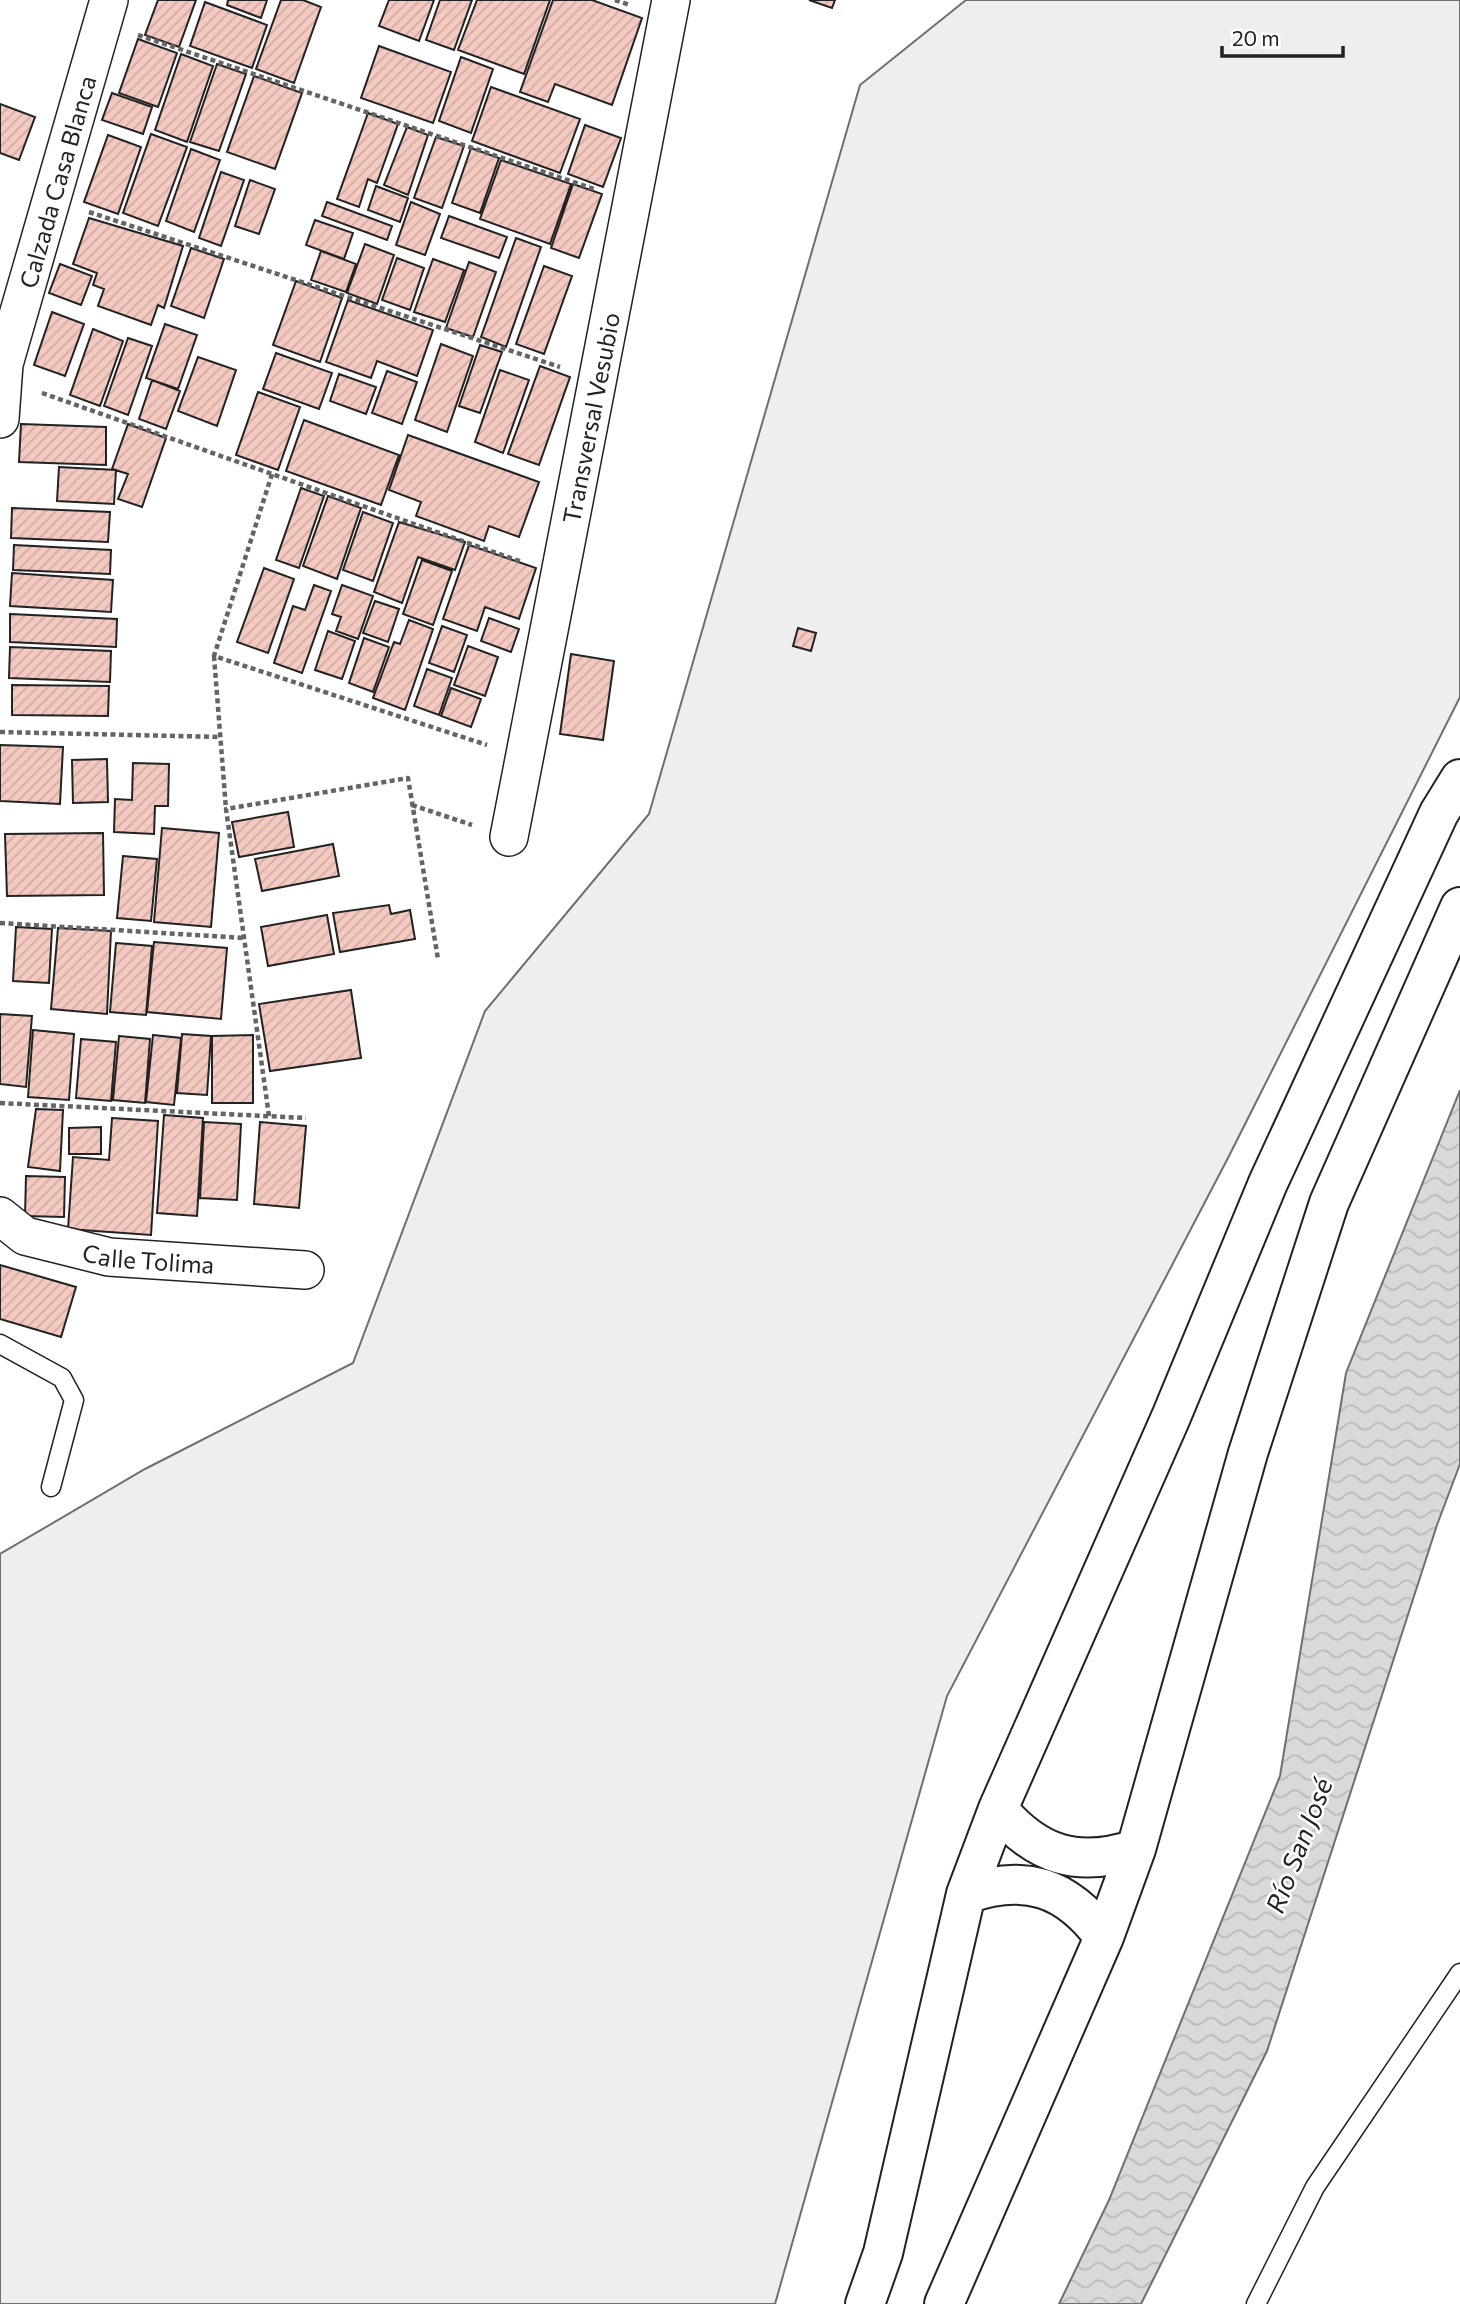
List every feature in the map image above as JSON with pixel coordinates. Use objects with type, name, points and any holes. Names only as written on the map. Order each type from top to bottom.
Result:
[{"type":"main road","points":[[865,2304],[883,2253],[966,1894],[998,1809],[1171,1417],[1268,1183],[1439,813],[1460,779]]},
{"type":"main road","points":[[944,2304],[1104,1937],[1136,1849],[1248,1453],[1329,1203],[1460,907]]},
{"type":"main road","points":[[998,1809],[1025,1837],[1059,1855],[1085,1859],[1111,1857],[1136,1849]]},
{"type":"main road","points":[[966,1894],[988,1886],[1032,1885],[1074,1903],[1104,1937]]},
{"type":"street","name":"Transversal Vesubio","points":[[509,837],[671,0]]},
{"type":"street","name":"Calzada Casa Blanca","points":[[2,369],[106,11]]},
{"type":"street","points":[[0,419],[2,369]]},
{"type":"street","name":"Calle Tolima","points":[[0,1216],[24,1236],[109,1257],[305,1270]]},
{"type":"lane","points":[[0,1344],[62,1378],[75,1400],[51,1488]]},
{"type":"lane","points":[[1256,2304],[1315,2187],[1460,1973]]},
{"type":"path","points":[[106,11],[632,202]]},
{"type":"path","points":[[51,200],[597,379]]},
{"type":"path","points":[[2,369],[272,474],[559,575]]},
{"type":"path","points":[[269,1116],[226,809],[214,656],[272,474]]},
{"type":"path","points":[[214,656],[525,757]]},
{"type":"path","points":[[0,732],[221,737]]},
{"type":"path","points":[[226,809],[408,778],[438,959]]},
{"type":"path","points":[[412,805],[509,837]]},
{"type":"path","points":[[0,923],[244,937]]},
{"type":"path","points":[[0,1103],[306,1118]]},
{"type":"shaded area","points":[[966,0],[1460,0],[1460,697],[1229,1156],[947,1696],[775,2304],[0,2304],[0,1554],[145,1469],[353,1363],[485,1011],[649,814],[860,85]]},
{"type":"water","name":"Río San José","points":[[1460,1090],[1460,1464],[1437,1525],[1267,2051],[1141,2304],[1059,2304],[1109,2200],[1280,1776],[1346,1373]]},
{"type":"building","points":[[158,0],[196,0],[179,47],[145,35]]},
{"type":"building","points":[[228,0],[267,0],[261,18],[227,5]]},
{"type":"building","points":[[281,0],[303,0],[321,7],[294,83],[256,69]]},
{"type":"building","points":[[389,0],[434,0],[419,41],[379,26]]},
{"type":"building","points":[[440,0],[472,0],[454,50],[426,40]]},
{"type":"building","points":[[477,0],[550,0],[524,74],[458,50]]},
{"type":"building","points":[[553,0],[592,0],[642,18],[612,105],[555,84],[548,102],[520,92]]},
{"type":"building","points":[[809,0],[835,0],[832,8]]},
{"type":"building","points":[[205,2],[267,25],[252,68],[190,46]]},
{"type":"building","points":[[138,39],[177,53],[158,107],[119,93]]},
{"type":"building","points":[[379,46],[451,72],[433,123],[361,98]]},
{"type":"building","points":[[181,54],[213,66],[187,142],[155,130]]},
{"type":"building","points":[[461,57],[493,69],[471,133],[439,121]]},
{"type":"building","points":[[217,64],[246,74],[219,151],[190,142]]},
{"type":"building","points":[[254,76],[302,93],[275,169],[227,152]]},
{"type":"building","points":[[491,87],[580,119],[560,173],[472,141]]},
{"type":"building","points":[[112,93],[152,107],[143,134],[102,120]]},
{"type":"building","points":[[0,104],[35,117],[19,160],[0,153]]},
{"type":"building","points":[[368,113],[398,124],[377,183],[368,179],[359,207],[337,199]]},
{"type":"building","points":[[585,125],[621,138],[603,187],[568,174]]},
{"type":"building","points":[[407,127],[428,135],[408,195],[384,185]]},
{"type":"building","points":[[151,134],[187,147],[158,226],[123,213]]},
{"type":"building","points":[[108,135],[141,147],[118,214],[84,202]]},
{"type":"building","points":[[436,137],[464,146],[442,208],[414,198]]},
{"type":"building","points":[[471,148],[499,158],[480,213],[452,203]]},
{"type":"building","points":[[191,149],[220,160],[194,232],[166,221]]},
{"type":"building","points":[[501,160],[571,184],[550,244],[480,219]]},
{"type":"building","points":[[221,172],[244,180],[221,246],[199,238]]},
{"type":"building","points":[[250,180],[275,189],[259,234],[235,226]]},
{"type":"building","points":[[573,184],[602,194],[579,258],[551,248]]},
{"type":"building","points":[[376,186],[408,198],[400,222],[368,210]]},
{"type":"building","points":[[327,202],[392,226],[387,240],[322,216]]},
{"type":"building","points":[[411,202],[440,214],[425,255],[396,245]]},
{"type":"building","points":[[449,216],[507,237],[499,258],[441,238]]},
{"type":"building","points":[[89,218],[183,246],[164,308],[158,305],[151,325],[98,306],[104,289],[93,285],[97,273],[73,264]]},
{"type":"building","points":[[315,220],[353,233],[344,259],[306,245]]},
{"type":"building","points":[[516,238],[541,247],[506,347],[481,337]]},
{"type":"building","points":[[365,244],[394,255],[377,304],[347,293]]},
{"type":"building","points":[[191,248],[224,259],[204,318],[171,306]]},
{"type":"building","points":[[321,251],[356,264],[346,292],[311,280]]},
{"type":"building","points":[[397,258],[424,268],[410,310],[382,300]]},
{"type":"building","points":[[433,259],[464,270],[445,322],[414,312]]},
{"type":"building","points":[[469,262],[496,272],[473,337],[446,328]]},
{"type":"building","points":[[60,264],[92,276],[81,305],[49,293]]},
{"type":"building","points":[[544,266],[572,276],[544,354],[516,344]]},
{"type":"building","points":[[296,281],[342,298],[320,362],[273,345]]},
{"type":"building","points":[[348,300],[433,330],[417,376],[377,361],[371,378],[326,362]]},
{"type":"building","points":[[52,312],[84,324],[65,376],[34,365]]},
{"type":"building","points":[[165,324],[197,335],[178,389],[146,378]]},
{"type":"building","points":[[93,329],[123,341],[100,406],[70,395]]},
{"type":"building","points":[[128,338],[152,346],[128,415],[104,406]]},
{"type":"building","points":[[441,344],[473,356],[447,432],[415,420]]},
{"type":"building","points":[[480,345],[502,352],[480,413],[459,406]]},
{"type":"building","points":[[276,353],[332,373],[319,409],[263,389]]},
{"type":"building","points":[[198,357],[236,370],[217,426],[178,411]]},
{"type":"building","points":[[540,366],[570,377],[539,465],[508,454]]},
{"type":"building","points":[[500,370],[529,380],[503,453],[475,442]]},
{"type":"building","points":[[387,371],[417,382],[402,424],[372,413]]},
{"type":"building","points":[[339,374],[376,387],[366,414],[330,401]]},
{"type":"building","points":[[152,380],[180,391],[166,429],[139,419]]},
{"type":"building","points":[[258,392],[300,407],[278,470],[236,455]]},
{"type":"building","points":[[304,420],[399,455],[381,505],[286,471]]},
{"type":"building","points":[[21,424],[106,427],[106,465],[19,462]]},
{"type":"building","points":[[128,424],[166,438],[142,507],[118,499],[128,474],[112,469]]},
{"type":"building","points":[[408,435],[539,482],[519,537],[489,526],[484,541],[416,516],[421,502],[389,490]]},
{"type":"building","points":[[59,467],[116,470],[114,504],[57,501]]},
{"type":"building","points":[[301,488],[324,496],[299,568],[276,560]]},
{"type":"building","points":[[328,496],[361,508],[337,579],[303,566]]},
{"type":"building","points":[[12,508],[110,512],[108,542],[11,538]]},
{"type":"building","points":[[363,512],[393,523],[373,581],[343,570]]},
{"type":"building","points":[[399,522],[465,542],[455,570],[418,557],[402,603],[374,592]]},
{"type":"building","points":[[14,545],[111,550],[110,574],[13,570]]},
{"type":"building","points":[[469,545],[536,568],[519,619],[485,607],[477,631],[443,619]]},
{"type":"building","points":[[422,560],[452,571],[433,625],[403,614]]},
{"type":"building","points":[[264,568],[294,579],[268,653],[237,642]]},
{"type":"building","points":[[12,573],[113,580],[111,612],[10,606]]},
{"type":"building","points":[[314,585],[331,591],[302,673],[274,663],[293,606],[305,610]]},
{"type":"building","points":[[342,585],[373,596],[358,639],[336,631],[341,617],[332,614]]},
{"type":"building","points":[[375,601],[399,609],[388,642],[363,633]]},
{"type":"building","points":[[10,614],[117,619],[116,647],[10,642]]},
{"type":"building","points":[[489,618],[519,629],[511,652],[481,641]]},
{"type":"building","points":[[409,620],[433,629],[405,710],[373,698],[394,642],[400,644]]},
{"type":"building","points":[[442,626],[467,635],[454,672],[429,663]]},
{"type":"building","points":[[798,628],[816,633],[811,651],[793,646]]},
{"type":"building","points":[[328,631],[355,641],[342,679],[315,670]]},
{"type":"building","points":[[364,638],[389,647],[373,692],[349,683]]},
{"type":"building","points":[[468,646],[498,657],[485,696],[454,685]]},
{"type":"building","points":[[10,647],[111,651],[110,682],[9,678]]},
{"type":"building","points":[[571,654],[614,661],[603,740],[560,734]]},
{"type":"building","points":[[427,669],[452,678],[439,715],[414,706]]},
{"type":"building","points":[[12,685],[109,686],[108,716],[12,715]]},
{"type":"building","points":[[451,688],[481,699],[471,727],[441,716]]},
{"type":"building","points":[[0,745],[63,747],[60,804],[0,801]]},
{"type":"building","points":[[107,759],[108,802],[73,803],[72,760]]},
{"type":"building","points":[[133,763],[169,764],[168,806],[155,806],[154,834],[114,832],[115,799],[132,800]]},
{"type":"building","points":[[288,812],[294,847],[239,857],[232,822]]},
{"type":"building","points":[[162,828],[219,833],[211,927],[154,922]]},
{"type":"building","points":[[103,833],[104,895],[7,896],[5,834]]},
{"type":"building","points":[[333,844],[339,876],[262,891],[255,859]]},
{"type":"building","points":[[123,856],[157,859],[151,921],[117,918]]},
{"type":"building","points":[[389,905],[391,914],[410,910],[415,939],[340,952],[333,913]]},
{"type":"building","points":[[327,915],[334,954],[268,966],[261,927]]},
{"type":"building","points":[[16,927],[52,929],[49,983],[13,981]]},
{"type":"building","points":[[58,928],[111,931],[107,1014],[51,1009]]},
{"type":"building","points":[[154,942],[227,948],[221,1019],[147,1012]]},
{"type":"building","points":[[116,943],[152,946],[146,1015],[110,1012]]},
{"type":"building","points":[[351,990],[361,1058],[270,1071],[259,1004]]},
{"type":"building","points":[[0,1014],[32,1016],[26,1087],[0,1084]]},
{"type":"building","points":[[33,1030],[74,1034],[69,1100],[28,1097]]},
{"type":"building","points":[[182,1034],[211,1036],[207,1095],[177,1093]]},
{"type":"building","points":[[153,1035],[181,1038],[174,1105],[146,1102]]},
{"type":"building","points":[[253,1035],[253,1103],[212,1103],[212,1036]]},
{"type":"building","points":[[119,1036],[150,1039],[145,1103],[113,1100]]},
{"type":"building","points":[[81,1039],[116,1042],[111,1101],[76,1098]]},
{"type":"building","points":[[36,1109],[63,1110],[60,1171],[28,1167]]},
{"type":"building","points":[[164,1115],[203,1118],[197,1216],[157,1213]]},
{"type":"building","points":[[112,1118],[158,1121],[151,1235],[68,1229],[73,1157],[109,1160]]},
{"type":"building","points":[[204,1122],[241,1124],[237,1200],[200,1198]]},
{"type":"building","points":[[260,1122],[306,1126],[299,1208],[254,1204]]},
{"type":"building","points":[[101,1127],[101,1154],[69,1154],[69,1128]]},
{"type":"building","points":[[26,1176],[65,1177],[64,1217],[25,1216]]},
{"type":"building","points":[[0,1265],[76,1287],[61,1337],[0,1319]]}]
